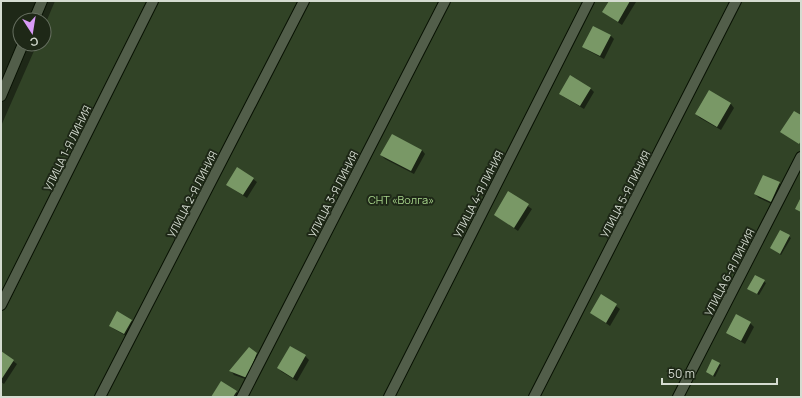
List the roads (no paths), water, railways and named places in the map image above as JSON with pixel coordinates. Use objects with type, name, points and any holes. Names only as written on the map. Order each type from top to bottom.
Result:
[{"type":"street","points":[[37,12],[42,1]]},
{"type":"street","name":"УЛИЦА 1-Я ЛИНИЯ","points":[[1,305],[33,244],[153,1]]},
{"type":"street","name":"УЛИЦА 2-Я ЛИНИЯ","points":[[100,397],[304,1]]},
{"type":"street","name":"УЛИЦА 3-Я ЛИНИЯ","points":[[242,397],[445,1]]},
{"type":"street","name":"УЛИЦА 4-Я ЛИНИЯ","points":[[389,397],[589,1]]},
{"type":"street","name":"УЛИЦА 5-Я ЛИНИЯ","points":[[534,397],[736,1]]},
{"type":"street","points":[[1,96],[20,52]]},
{"type":"street","name":"УЛИЦА 6-Я ЛИНИЯ","points":[[678,397],[801,157]]},
{"type":"park label","name":"СНТ «Волга»","points":[[401,199]]}]
